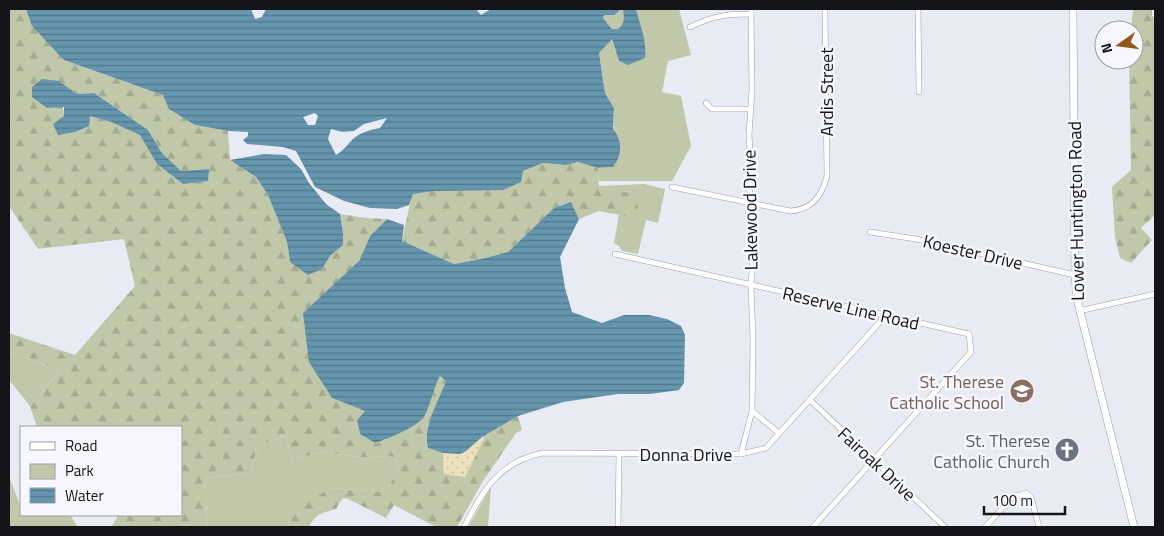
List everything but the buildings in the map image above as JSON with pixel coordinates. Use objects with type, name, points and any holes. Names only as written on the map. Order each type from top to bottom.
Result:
[{"type":"main road","name":"Lower Huntington Road","points":[[1073,9],[1075,275],[1079,311],[1134,527]]},
{"type":"street","name":"Ardis Street","points":[[749,204],[790,211],[804,209],[821,195],[827,176],[825,9]]},
{"type":"street","points":[[918,9],[919,92]]},
{"type":"street","points":[[1154,9],[1155,16]]},
{"type":"street","points":[[690,27],[716,16],[751,12]]},
{"type":"street","name":"Lakewood Drive","points":[[741,454],[752,411],[753,340],[751,285],[754,242],[749,221],[751,172],[749,135],[751,12]]},
{"type":"street","points":[[706,103],[712,108],[750,109]]},
{"type":"street","points":[[672,187],[749,204]]},
{"type":"street","name":"Koester Drive","points":[[870,232],[916,239],[1075,275]]},
{"type":"street","name":"Reserve Line Road","points":[[615,254],[969,334],[971,352],[874,460]]},
{"type":"street","points":[[1079,311],[1155,294]]},
{"type":"street","name":"Donna Drive","points":[[464,527],[480,496],[489,484],[504,469],[525,457],[542,453],[741,454],[766,448],[880,322],[883,315]]},
{"type":"street","name":"Fairoak Drive","points":[[810,400],[945,527]]},
{"type":"street","points":[[752,411],[779,433]]},
{"type":"street","points":[[618,527],[619,453]]},
{"type":"street","points":[[813,527],[874,460]]},
{"type":"street","points":[[985,527],[1013,498],[1026,493],[1032,500],[1039,527]]},
{"type":"green space","points":[[9,9],[26,9],[64,60],[164,95],[195,125],[228,131],[230,160],[256,177],[268,195],[287,242],[290,262],[322,269],[330,256],[343,245],[340,214],[387,219],[370,236],[361,260],[334,286],[332,398],[366,411],[357,420],[360,434],[375,443],[385,440],[417,423],[440,376],[446,381],[429,423],[427,440],[428,448],[443,453],[444,474],[484,440],[482,437],[518,416],[522,430],[516,433],[483,481],[457,527],[436,527],[394,505],[386,518],[346,498],[342,499],[336,509],[317,517],[309,527],[289,527],[290,521],[302,505],[331,488],[380,492],[389,487],[399,465],[394,457],[369,458],[320,452],[292,460],[286,436],[258,445],[251,473],[204,478],[208,527],[111,527],[117,516],[182,516],[182,426],[37,426],[30,406],[60,371],[9,351],[9,333],[75,355],[135,286],[124,239],[38,249],[9,206]],"holes":[[[59,81],[77,94],[94,93],[148,130],[162,153],[181,171],[208,169],[183,184],[157,164],[141,135],[111,122],[90,116],[64,116]]]},
{"type":"green space","points":[[618,9],[623,9],[623,23],[618,29],[612,29],[603,18],[604,15],[619,11]]},
{"type":"green space","points":[[636,9],[679,9],[691,55],[668,61],[662,92],[681,96],[691,146],[672,181],[599,181],[598,168],[613,167],[614,108],[605,93],[599,53],[612,38],[615,51],[642,29]]},
{"type":"green space","points":[[1133,9],[1155,9],[1155,215],[1141,228],[1152,240],[1131,263],[1120,258],[1115,237],[1112,187],[1131,170],[1129,70],[1144,70],[1144,20],[1132,20]]},
{"type":"green space","points":[[578,162],[598,168],[599,186],[621,185],[621,192],[637,193],[638,209],[647,215],[646,220],[599,211],[579,219],[571,202],[554,208],[508,252],[454,264],[402,241],[412,194],[523,171],[543,163],[566,165]]},
{"type":"green space","points":[[644,184],[665,189],[658,223],[646,220],[638,254],[622,251],[614,243],[619,214],[645,220],[621,192],[621,185]]},
{"type":"green space","points":[[9,351],[60,371],[30,406],[9,380]]},
{"type":"green space","points":[[286,436],[292,460],[320,452],[369,458],[394,457],[399,465],[389,487],[380,492],[331,488],[290,521],[289,527],[208,527],[204,478],[251,473],[258,445]]},
{"type":"green space","points":[[9,476],[20,508],[9,514]]},
{"type":"green space","points":[[491,488],[488,527],[468,527],[489,490]]},
{"type":"green space","points":[[20,508],[20,516],[71,516],[78,527],[9,527],[9,514]]},
{"type":"sand","points":[[482,437],[484,439],[465,477],[444,474],[443,453],[465,451]]},
{"type":"water","points":[[26,9],[251,9],[255,19],[262,17],[266,9],[476,9],[481,15],[491,9],[618,9],[619,11],[614,15],[604,15],[603,18],[612,29],[618,29],[623,23],[623,9],[636,9],[643,33],[645,58],[628,65],[619,61],[612,39],[599,53],[605,93],[614,108],[613,129],[620,143],[620,153],[613,167],[598,168],[578,162],[566,165],[543,163],[523,171],[521,182],[503,190],[433,191],[413,194],[409,205],[397,209],[370,208],[344,201],[315,187],[296,151],[283,147],[247,144],[243,140],[248,136],[248,132],[228,131],[195,125],[169,109],[163,95],[64,60],[32,26]],"holes":[[[315,113],[318,116],[315,125],[308,125],[303,117]],[[387,118],[380,128],[359,135],[336,155],[328,139],[331,129],[342,132],[354,131],[364,124]]]},
{"type":"water","points":[[42,79],[59,81],[77,94],[94,93],[148,130],[162,153],[181,171],[209,169],[208,181],[183,184],[157,164],[140,135],[111,122],[90,116],[89,126],[75,132],[58,135],[53,124],[64,116],[64,107],[47,108],[32,97],[32,87]]},
{"type":"water","points":[[264,154],[286,155],[301,169],[309,183],[326,204],[340,214],[343,245],[330,256],[322,269],[308,275],[290,262],[287,242],[268,195],[256,177],[230,160]]},
{"type":"water","points":[[571,202],[579,219],[560,257],[565,288],[572,312],[602,323],[624,315],[649,315],[667,319],[681,326],[685,335],[684,383],[679,390],[650,394],[618,394],[563,402],[518,416],[482,437],[460,454],[443,453],[428,448],[427,432],[429,423],[446,381],[440,376],[421,421],[394,436],[375,443],[360,434],[357,420],[365,411],[332,398],[309,362],[303,313],[360,260],[370,236],[387,219],[404,225],[402,241],[454,264],[508,252],[554,208]]},
{"type":"place","name":"St. Therese Catholic School","points":[[1022,391]]},
{"type":"place","name":"St. Therese Catholic Church","points":[[1067,450]]}]
